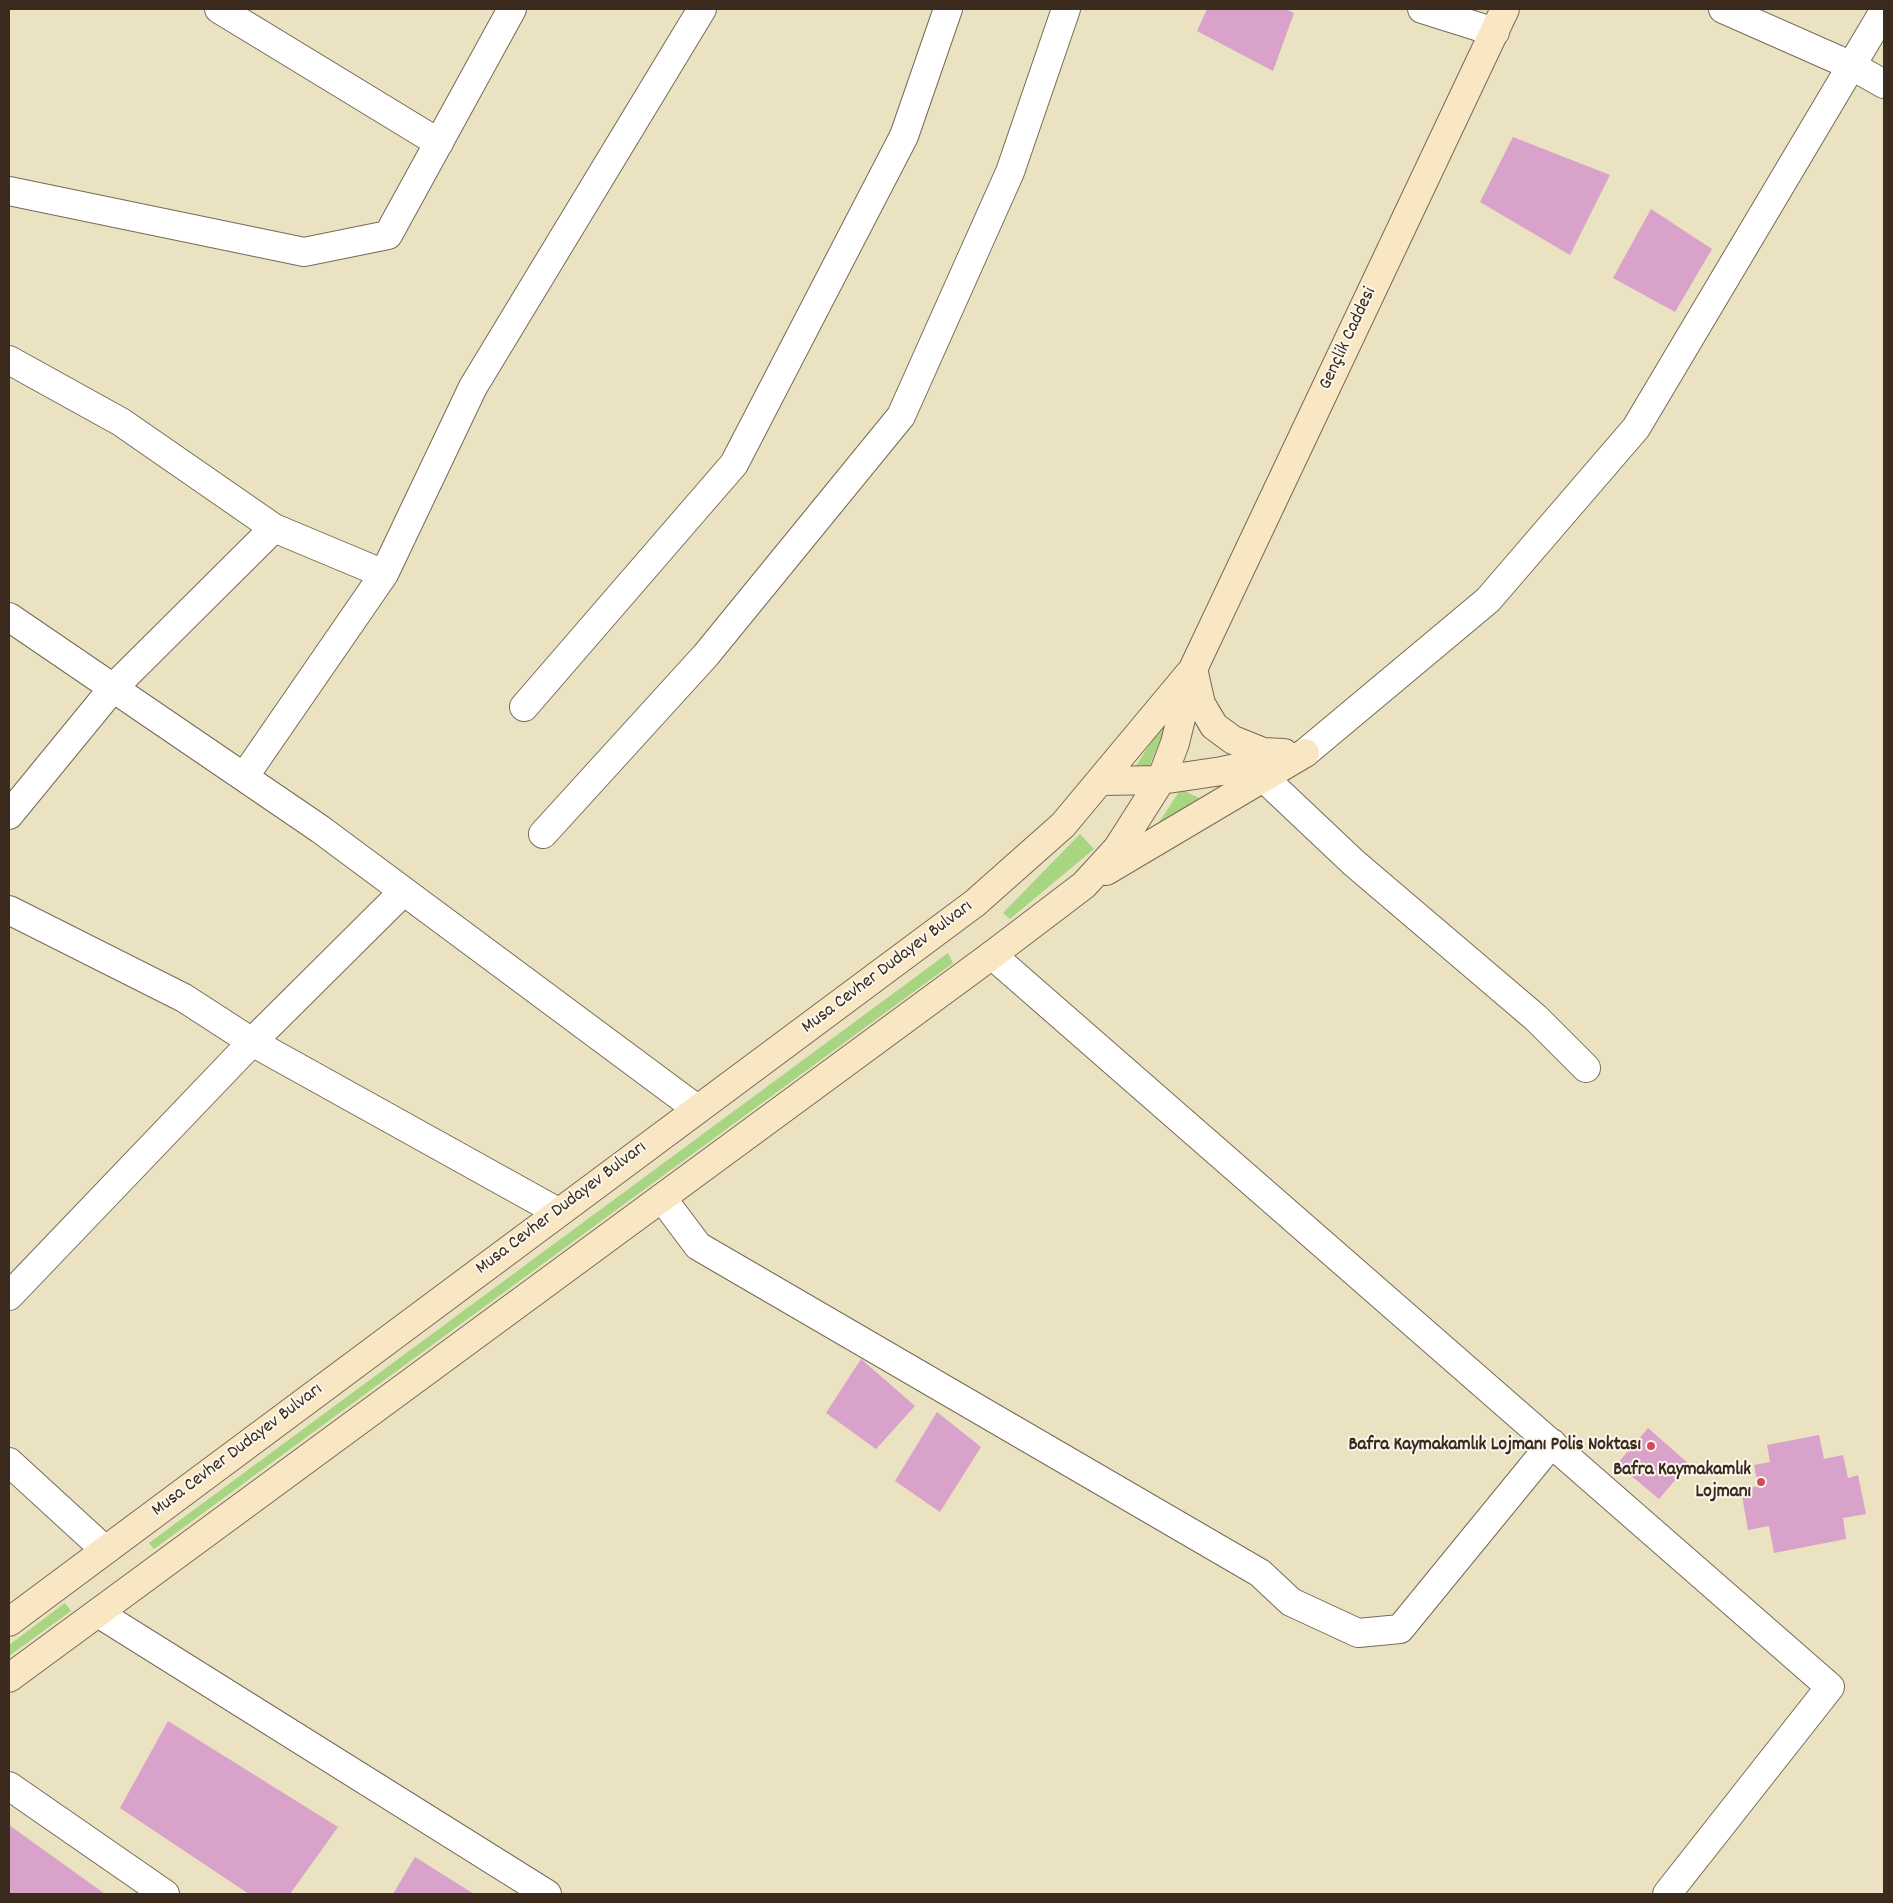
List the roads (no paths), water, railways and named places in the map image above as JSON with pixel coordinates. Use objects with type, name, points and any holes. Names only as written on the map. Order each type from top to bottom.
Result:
[{"type":"main road","name":"Gençlik Caddesi","points":[[1193,669],[1500,20]]},
{"type":"main road","points":[[1193,669],[1200,704],[1214,726],[1232,740],[1263,752],[1305,753]]},
{"type":"main road","points":[[1084,885],[1117,849],[1161,780],[1175,743],[1193,669]]},
{"type":"main road","name":"Musa Cevher Dudayev Bulvarı","points":[[9,1622],[976,903],[1063,825],[1193,669]]},
{"type":"main road","points":[[9,1678],[992,955],[1084,885],[1305,753]]},
{"type":"main road","points":[[1102,780],[1161,780],[1222,771],[1305,753]]},
{"type":"street","points":[[219,9],[439,143]]},
{"type":"street","points":[[9,191],[304,252],[388,235],[512,9]]},
{"type":"street","points":[[244,777],[384,574],[472,387],[702,9]]},
{"type":"street","points":[[524,707],[734,464],[904,136],[948,9]]},
{"type":"street","points":[[543,834],[706,655],[901,416],[1010,172],[1066,9]]},
{"type":"street","points":[[1422,9],[1500,20]]},
{"type":"street","points":[[1723,9],[1852,66],[1884,84]]},
{"type":"street","points":[[1305,753],[1488,600],[1636,428],[1884,11]]},
{"type":"street","points":[[9,360],[121,422],[274,528],[384,574]]},
{"type":"street","points":[[9,815],[113,688],[274,528]]},
{"type":"street","points":[[9,617],[320,829],[697,1109]]},
{"type":"street","points":[[1264,778],[1354,863],[1536,1018],[1586,1068]]},
{"type":"street","points":[[9,1296],[252,1042],[403,892]]},
{"type":"street","points":[[9,910],[184,998],[252,1042],[558,1212]]},
{"type":"street","points":[[992,955],[1830,1686],[1667,1894]]},
{"type":"street","points":[[662,1198],[698,1246],[1260,1573],[1291,1602],[1358,1633],[1400,1629],[1552,1443]]},
{"type":"street","points":[[9,1462],[105,1550]]},
{"type":"street","points":[[98,1613],[548,1894]]},
{"type":"street","points":[[9,1786],[165,1894]]},
{"type":"place","name":"Bafra Kaymakamlık Lojmanı Polis Noktası","points":[[1651,1446]]},
{"type":"place","name":"Bafra Kaymakamlık Lojmanı","points":[[1761,1482]]}]
